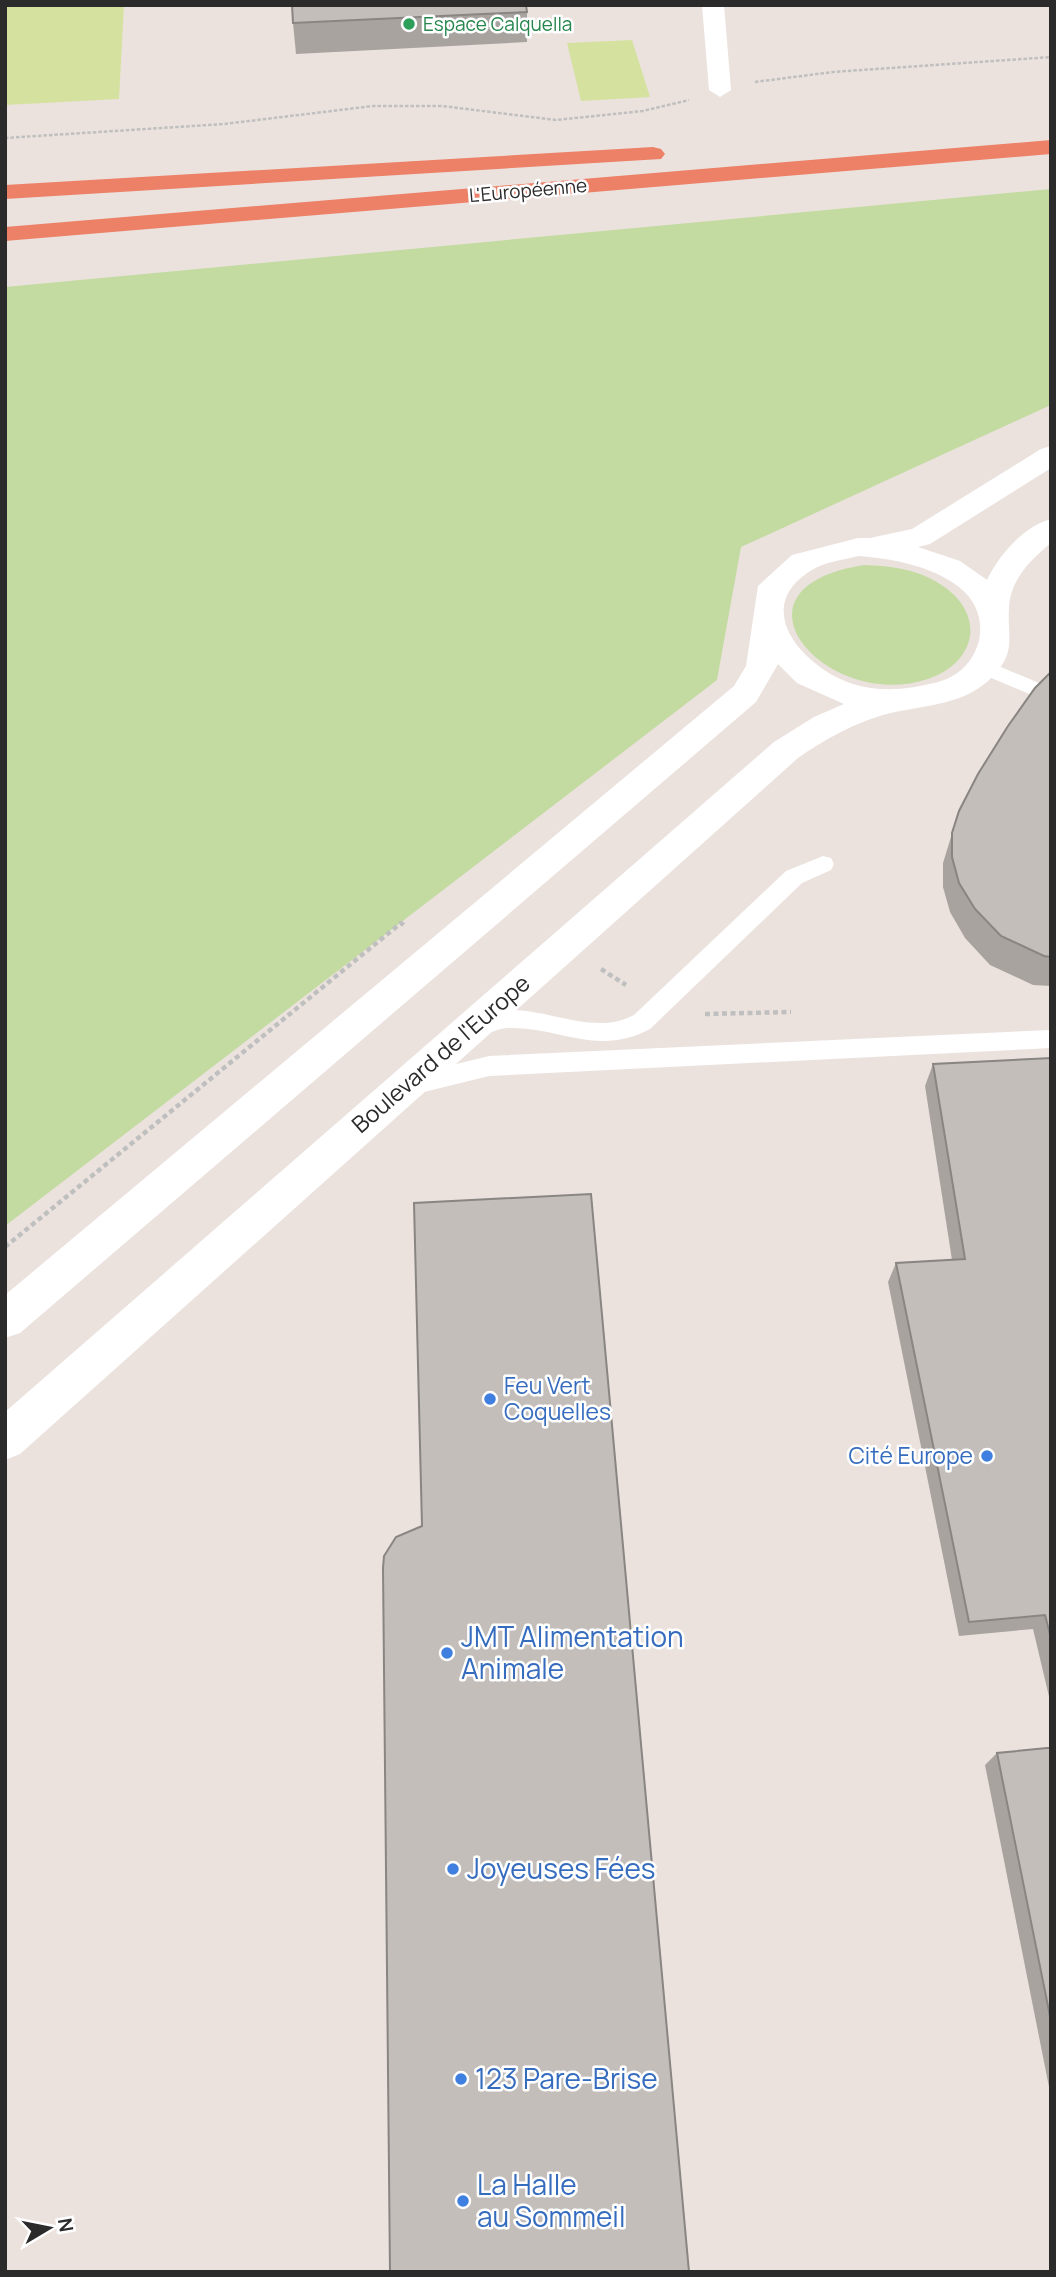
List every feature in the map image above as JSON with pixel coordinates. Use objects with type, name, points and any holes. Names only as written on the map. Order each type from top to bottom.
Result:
[{"type":"highway","name":"L'Européenne","points":[[5,234],[1051,147]]},
{"type":"highway","name":"L'Européenne","points":[[5,192],[673,153],[5,208]]},
{"type":"main road","points":[[713,5],[720,90]]},
{"type":"main road","points":[[5,1320],[745,694],[762,667],[769,601],[773,589],[788,573],[822,554],[920,537],[1051,456]]},
{"type":"main road","points":[[768,628],[783,656],[813,679],[853,695],[897,700],[939,694],[956,687],[984,667],[996,645],[993,611],[998,583],[1013,557],[1051,528]]},
{"type":"main road","points":[[858,547],[909,552],[940,562],[978,589],[993,611]]},
{"type":"main road","name":"Boulevard de l'Europe","points":[[5,1440],[786,750],[828,722],[856,710],[897,700]]},
{"type":"lane","points":[[984,667],[1051,696]]},
{"type":"lane","points":[[463,1035],[481,1024],[500,1020],[523,1020],[606,1033],[625,1031],[642,1022],[794,877],[823,863]]},
{"type":"lane","points":[[401,1088],[489,1066],[1051,1039]]},
{"type":"path","points":[[5,138],[224,124],[373,106],[442,106],[512,117],[556,120],[643,111],[720,90],[817,73],[1051,57]]},
{"type":"green space","points":[[5,5],[124,5],[119,99],[5,105]]},
{"type":"green space","points":[[632,40],[650,97],[581,101],[567,43]]},
{"type":"green space","points":[[1051,189],[1051,405],[741,547],[717,680],[5,1226],[5,287]]},
{"type":"green space","points":[[864,565],[894,567],[913,572],[940,584],[955,596],[965,609],[970,622],[966,649],[957,661],[945,671],[928,679],[890,685],[855,679],[825,664],[803,643],[792,620],[797,597],[820,578]]},
{"type":"building","points":[[292,5],[526,5],[527,12],[293,23]]},
{"type":"building","points":[[1051,672],[1051,957],[1001,936],[975,909],[959,883],[952,857],[952,833],[959,811],[978,774],[1035,688]]},
{"type":"building","name":"Cité Europe","points":[[1051,1058],[1051,1638],[1045,1615],[969,1622],[896,1263],[965,1259],[933,1064]]},
{"type":"building","points":[[591,1194],[689,2272],[390,2272],[383,1568],[384,1556],[396,1537],[422,1526],[414,1203]]},
{"type":"building","points":[[1051,1748],[1051,2021],[997,1753]]},
{"type":"place","name":"Espace Calquella","points":[[409,24]]},
{"type":"place","name":"Feu Vert Coquelles","points":[[490,1399]]},
{"type":"place","name":"Cité Europe","points":[[987,1456]]},
{"type":"place","name":"JMT Alimentation Animale","points":[[447,1653]]},
{"type":"place","name":"Joyeuses Fées","points":[[453,1869]]},
{"type":"place","name":"123 Pare-Brise","points":[[461,2079]]},
{"type":"place","name":"La Halle au Sommeil","points":[[463,2201]]}]
